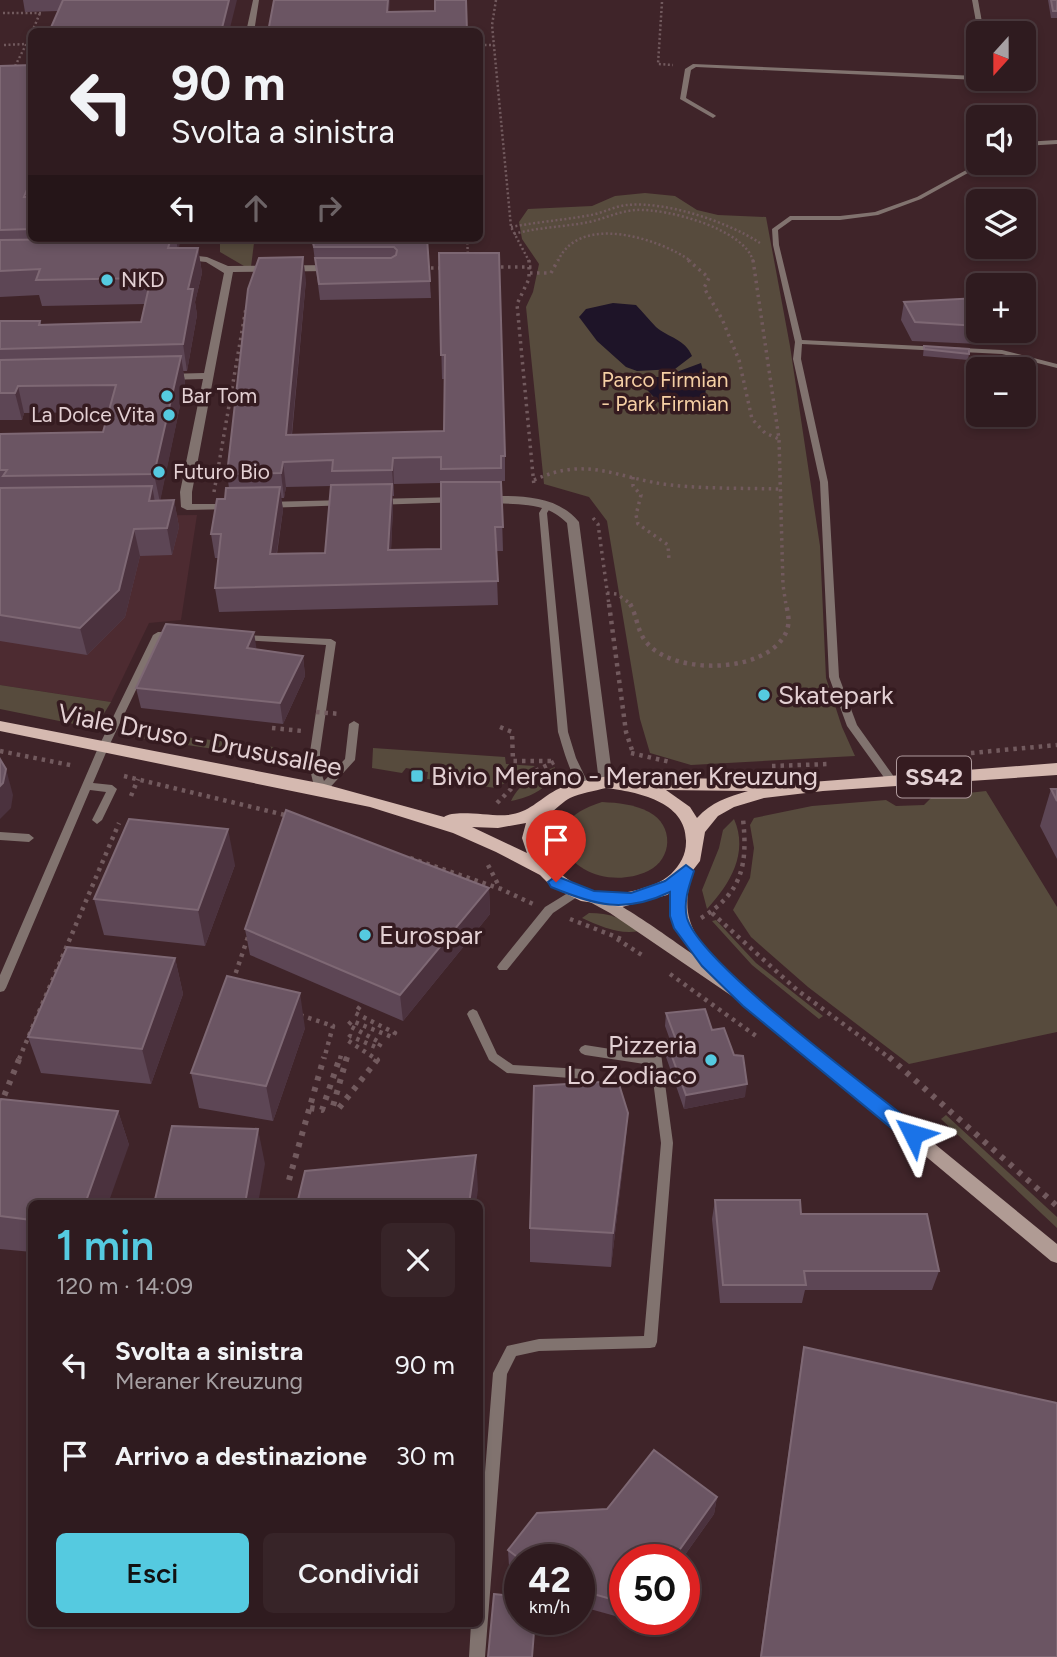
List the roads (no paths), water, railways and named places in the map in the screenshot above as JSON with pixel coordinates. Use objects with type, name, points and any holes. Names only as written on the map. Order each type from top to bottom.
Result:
[{"type":"main road","name":"Viale Druso - Drususallee","points":[[0,726],[231,771],[389,807],[472,834],[542,869]]},
{"type":"main road","name":"SS42","points":[[606,782],[664,785],[823,785],[1057,769]]},
{"type":"main road","points":[[750,1001],[624,915],[556,882],[542,869],[530,844],[530,832],[540,810],[567,790],[606,782],[643,786],[674,802],[690,819],[696,840],[677,905],[683,928],[708,961],[750,1001],[1057,1255]]},
{"type":"main road","name":"SS42","points":[[696,840],[696,831],[701,823],[728,803],[763,792],[823,785]]},
{"type":"main road","name":"Viale Druso - Drususallee","points":[[389,807],[479,822],[516,820],[540,810]]},
{"type":"main road","points":[[584,895],[631,899],[649,895],[670,885],[686,871]]},
{"type":"street","points":[[251,28],[256,0]]},
{"type":"street","points":[[173,257],[203,258],[222,263],[229,272],[186,492],[187,507]]},
{"type":"street","points":[[226,269],[346,268]]},
{"type":"street","points":[[152,377],[208,376]]},
{"type":"street","points":[[367,502],[532,501],[564,512],[573,522],[606,782]]},
{"type":"street","points":[[174,507],[354,503]]},
{"type":"lane","points":[[975,0],[979,21]]},
{"type":"lane","points":[[713,116],[682,99],[688,69],[695,65],[966,77]]},
{"type":"lane","points":[[1036,143],[1057,142]]},
{"type":"lane","points":[[892,781],[852,726],[834,677],[824,482],[797,359],[799,342],[776,245],[775,229],[790,218],[840,218],[876,214],[919,198],[966,172]]},
{"type":"lane","points":[[799,342],[1002,352],[1057,366]]},
{"type":"lane","points":[[548,505],[542,513],[563,733],[584,785]]},
{"type":"lane","points":[[0,988],[93,770],[158,635],[185,636]]},
{"type":"lane","points":[[225,637],[331,642],[315,752],[315,769],[321,790]]},
{"type":"lane","points":[[321,790],[350,760],[354,724]]},
{"type":"lane","points":[[87,786],[112,789],[97,820]]},
{"type":"lane","points":[[0,836],[29,838]]},
{"type":"lane","points":[[503,967],[549,910],[584,895]]},
{"type":"lane","points":[[473,1014],[493,1057],[511,1070],[582,1074]]},
{"type":"lane","points":[[483,1575],[500,1373],[512,1351],[539,1345],[650,1342],[667,1143],[654,1054],[585,1050]]},
{"type":"lane","points":[[477,1657],[479,1627]]},
{"type":"place","name":"NKD","points":[[107,280]]},
{"type":"place","name":"Bar Tom","points":[[167,396]]},
{"type":"place","name":"La Dolce Vita","points":[[169,415]]},
{"type":"place","name":"Futuro Bio","points":[[159,472]]},
{"type":"place","name":"Skatepark","points":[[764,695]]},
{"type":"place","name":"Bivio Merano - Meraner Kreuzung","points":[[417,776]]},
{"type":"place","name":"Eurospar","points":[[365,935]]},
{"type":"place","name":"Pizzeria Lo Zodiaco","points":[[711,1060]]},
{"type":"park label","name":"Parco Firmian - Park Firmian","points":[[665,392]]}]
